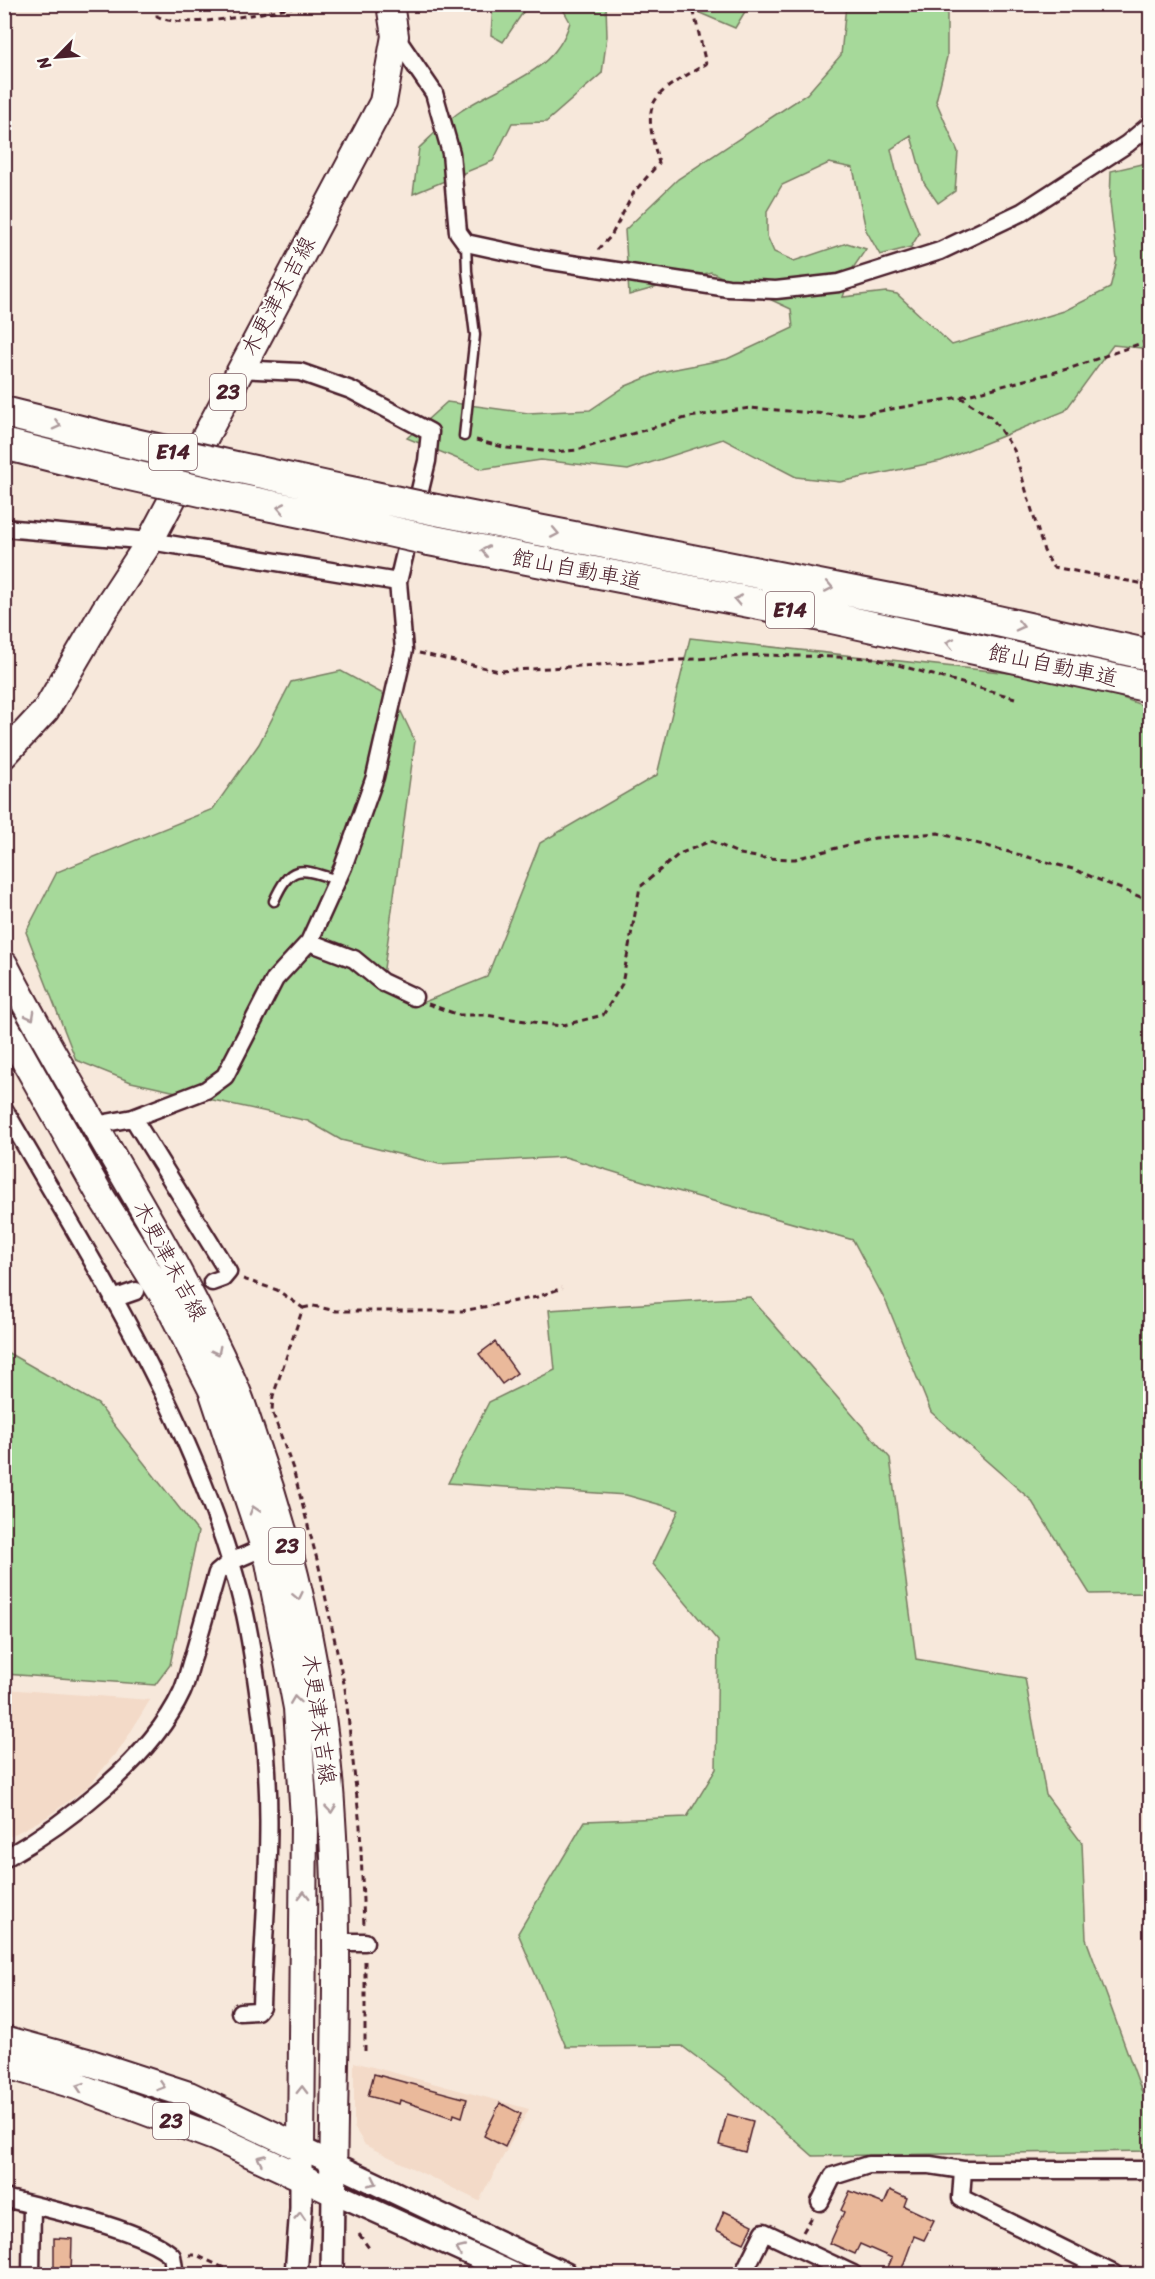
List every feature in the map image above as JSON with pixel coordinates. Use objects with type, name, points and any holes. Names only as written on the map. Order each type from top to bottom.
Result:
[{"type":"highway","name":"館山自動車道","points":[[4,412],[341,490],[957,612],[1150,655]]},
{"type":"highway","name":"館山自動車道","points":[[4,444],[103,469],[429,540],[832,618],[1150,687]]},
{"type":"main road","name":"木更津末吉線","points":[[4,755],[46,710],[104,611],[150,541],[239,369],[383,102],[395,36],[390,4]]},
{"type":"main road","name":"木更津末吉線","points":[[4,964],[29,1012],[128,1182],[234,1383],[274,1496],[290,1556],[322,1715],[332,1817],[335,1942],[333,2192]]},
{"type":"main road","name":"木更津末吉線","points":[[4,1024],[102,1198],[166,1300],[212,1390],[265,1547],[285,1636],[297,1708],[304,1818],[301,2148]]},
{"type":"main road","name":"23","points":[[4,2039],[91,2063],[189,2096],[301,2148]]},
{"type":"main road","name":"23","points":[[4,2064],[77,2086],[214,2137],[333,2192]]},
{"type":"street","points":[[395,36],[434,93],[451,153],[458,232],[466,243],[580,265],[728,288],[776,290],[839,283],[940,251],[1022,212],[1127,144],[1150,125]]},
{"type":"street","points":[[95,1125],[132,1118],[206,1090],[225,1076],[275,978],[309,942],[337,880],[375,777],[404,650],[398,582],[427,461],[430,432],[351,390],[300,372],[239,369]]},
{"type":"street","points":[[4,528],[150,541],[398,582]]},
{"type":"street","points":[[309,942],[354,959],[382,982],[414,997]]},
{"type":"street","points":[[4,1110],[113,1299],[174,1416],[213,1509],[245,1615],[260,1706],[268,1801],[261,2006],[258,2011],[240,2012]]},
{"type":"street","points":[[132,1118],[228,1272],[223,1278],[212,1282]]},
{"type":"street","points":[[113,1299],[136,1291]]},
{"type":"street","points":[[4,1859],[43,1837],[89,1801],[116,1778],[161,1726],[183,1691],[217,1573],[230,1562],[265,1547]]},
{"type":"street","points":[[335,1942],[364,1942]]},
{"type":"street","points":[[296,2274],[301,2148],[566,2274]]},
{"type":"street","points":[[820,2202],[833,2176],[868,2165],[930,2164],[963,2170],[1150,2170]]},
{"type":"street","points":[[963,2170],[961,2198],[1114,2274]]},
{"type":"street","points":[[332,2274],[333,2192],[514,2274]]},
{"type":"street","points":[[4,2198],[93,2221],[159,2246],[172,2256],[175,2274]]},
{"type":"street","points":[[31,2274],[32,2205]]},
{"type":"street","points":[[743,2274],[764,2232],[798,2242],[853,2274]]},
{"type":"lane","points":[[464,436],[475,335],[466,243]]},
{"type":"lane","points":[[274,901],[285,878],[292,873],[304,871],[337,880]]},
{"type":"path","points":[[156,4],[157,16],[165,21],[205,21],[308,4]]},
{"type":"path","points":[[580,265],[595,254],[611,236],[634,192],[659,163],[649,127],[653,102],[670,85],[706,64],[692,4]]},
{"type":"path","points":[[464,436],[507,448],[566,451],[634,435],[689,417],[750,408],[849,414],[960,397],[1071,369],[1150,340]]},
{"type":"path","points":[[960,397],[992,418],[1014,450],[1044,551],[1053,567],[1150,585]]},
{"type":"path","points":[[404,650],[498,671],[761,655],[873,658],[1015,698]]},
{"type":"path","points":[[414,997],[444,1011],[459,1015],[485,1015],[560,1026],[603,1016],[622,984],[640,887],[679,854],[711,841],[740,854],[762,858],[795,859],[875,838],[938,833],[1072,869],[1150,902]]},
{"type":"path","points":[[303,1308],[313,1306],[336,1311],[462,1311],[537,1297],[562,1288]]},
{"type":"path","points":[[798,2242],[820,2202]]},
{"type":"path","points":[[359,2234],[369,2248]]},
{"type":"path","points":[[172,2256],[196,2255],[237,2274]]},
{"type":"shaded area","points":[[5,1689],[150,1700],[124,1743],[89,1786],[47,1817],[5,1839]]},
{"type":"shaded area","points":[[354,2062],[529,2109],[479,2201],[365,2145],[354,2127]]},
{"type":"green space","points":[[749,4],[735,28],[681,5]]},
{"type":"green space","points":[[493,5],[528,5],[503,42],[491,35]]},
{"type":"green space","points":[[550,5],[606,5],[607,36],[602,73],[546,122],[512,123],[493,161],[413,194],[419,148],[461,111],[539,66],[563,40],[570,22],[564,11]]},
{"type":"green space","points":[[846,5],[947,5],[947,57],[936,101],[958,152],[955,191],[938,203],[924,183],[911,136],[891,149],[898,179],[919,234],[911,247],[880,255],[866,230],[853,168],[829,163],[782,185],[767,211],[767,236],[774,252],[794,261],[847,243],[866,249],[853,268],[843,297],[886,292],[897,294],[952,345],[1064,311],[1110,288],[1117,260],[1110,202],[1111,171],[1150,162],[1150,349],[1113,345],[1065,411],[941,461],[840,482],[796,477],[723,439],[628,470],[541,460],[482,469],[407,438],[447,402],[528,413],[590,410],[626,386],[660,372],[727,359],[793,328],[791,309],[711,272],[629,295],[625,230],[678,179],[807,94],[841,55]]},
{"type":"green space","points":[[690,638],[1073,680],[1150,708],[1150,1593],[1090,1594],[1031,1500],[931,1412],[887,1304],[853,1240],[565,1157],[439,1164],[341,1140],[308,1121],[131,1082],[76,1060],[26,932],[57,872],[213,809],[259,744],[291,682],[341,671],[396,701],[415,741],[383,976],[414,1006],[487,977],[540,843],[657,775]]},
{"type":"green space","points":[[750,1297],[890,1458],[916,1659],[1025,1678],[1046,1795],[1082,1843],[1086,1939],[1150,2114],[1150,2151],[813,2156],[732,2084],[682,2046],[566,2047],[518,1933],[585,1821],[687,1817],[716,1769],[718,1641],[653,1564],[679,1510],[626,1495],[448,1483],[489,1402],[555,1370],[549,1310]]},
{"type":"green space","points":[[5,1351],[98,1404],[198,1532],[170,1665],[155,1685],[5,1674]]},
{"type":"building","points":[[495,1342],[517,1373],[502,1384],[479,1354]]},
{"type":"building","points":[[374,2074],[467,2099],[462,2117],[454,2114],[453,2118],[400,2100],[399,2104],[368,2096]]},
{"type":"building","points":[[500,2103],[521,2114],[505,2147],[484,2136]]},
{"type":"building","points":[[727,2114],[753,2121],[745,2152],[719,2145]]},
{"type":"building","points":[[890,2190],[907,2198],[904,2206],[934,2220],[924,2240],[914,2236],[900,2274],[885,2274],[892,2258],[860,2244],[855,2254],[830,2243],[844,2212],[841,2210],[850,2191],[884,2204]]},
{"type":"building","points":[[724,2211],[753,2225],[744,2243],[716,2230]]},
{"type":"building","points":[[54,2238],[72,2239],[71,2274],[54,2274]]}]
